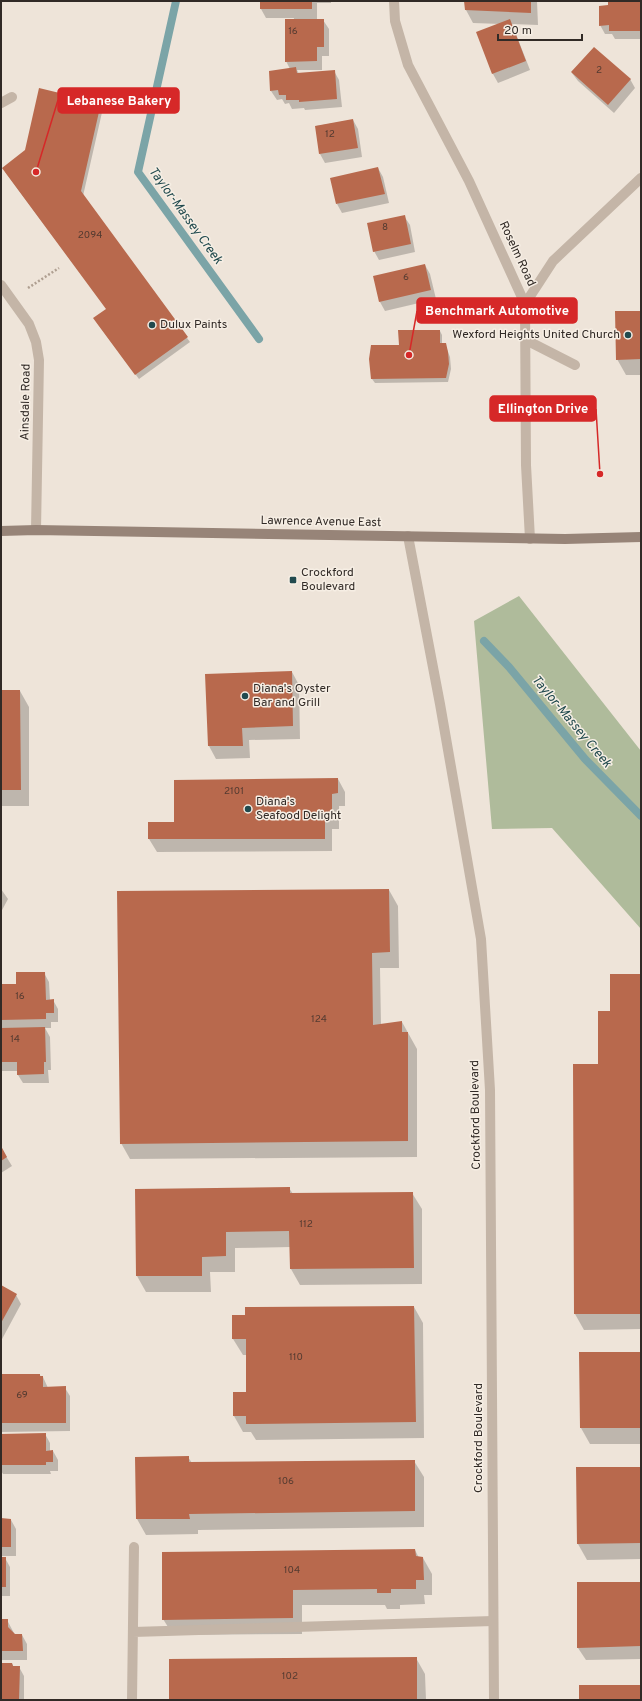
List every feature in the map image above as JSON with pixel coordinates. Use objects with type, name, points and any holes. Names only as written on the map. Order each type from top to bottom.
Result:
[{"type":"main road","name":"Lawrence Avenue East","points":[[1,531],[36,530],[530,538],[641,537]]},
{"type":"street","name":"Roselm Road","points":[[394,1],[395,21],[408,65],[469,181],[525,304],[526,465],[530,538]]},
{"type":"street","points":[[1,103],[12,97]]},
{"type":"street","points":[[525,304],[553,261],[641,178]]},
{"type":"street","name":"Ainsdale Road","points":[[1,285],[29,324],[36,342],[40,360],[36,530]]},
{"type":"street","points":[[526,340],[575,364]]},
{"type":"street","name":"Crockford Boulevard","points":[[408,536],[440,704],[481,939],[490,1090],[494,1700]]},
{"type":"street","points":[[132,1700],[134,1547]]},
{"type":"street","points":[[133,1632],[493,1621]]},
{"type":"path","points":[[11,299],[60,268]]},
{"type":"green space","points":[[519,596],[641,751],[641,929],[552,828],[492,829],[474,621]]},
{"type":"building","points":[[260,1],[312,1],[312,9],[260,9]]},
{"type":"building","points":[[464,1],[531,1],[531,13],[465,10]]},
{"type":"building","points":[[608,1],[641,1],[641,31],[609,31],[609,25],[599,26],[599,6],[608,5]]},
{"type":"building","points":[[285,19],[324,19],[324,47],[317,47],[317,61],[285,62]]},
{"type":"building","points":[[510,19],[526,61],[492,74],[476,32]]},
{"type":"building","points":[[594,47],[631,79],[608,105],[571,72]]},
{"type":"building","points":[[296,67],[297,73],[335,70],[337,99],[299,102],[299,100],[286,100],[286,95],[279,95],[278,90],[270,91],[269,71]]},
{"type":"building","points":[[39,88],[101,103],[81,191],[188,337],[135,375],[93,318],[106,309],[2,168],[25,150]]},
{"type":"building","points":[[353,119],[358,148],[319,154],[315,126]]},
{"type":"building","points":[[378,167],[385,194],[336,204],[330,178]]},
{"type":"building","points":[[405,215],[411,244],[373,252],[367,223]]},
{"type":"building","points":[[425,264],[431,290],[379,302],[373,276]]},
{"type":"building","name":"Wexford Heights United Church","points":[[615,311],[641,311],[641,359],[616,360]]},
{"type":"building","points":[[398,330],[440,330],[440,343],[446,343],[448,352],[449,364],[446,378],[371,379],[369,359],[371,345],[399,345]]},
{"type":"building","points":[[292,671],[293,726],[242,728],[243,746],[208,746],[205,674]]},
{"type":"building","points":[[1,690],[20,690],[21,790],[1,790]]},
{"type":"building","points":[[338,778],[338,793],[332,794],[332,816],[325,816],[325,839],[148,839],[148,822],[174,822],[174,780]]},
{"type":"building","points":[[389,889],[390,952],[372,953],[373,1025],[402,1021],[402,1032],[408,1032],[408,1141],[120,1144],[117,891]]},
{"type":"building","points":[[16,972],[45,972],[46,1000],[54,999],[54,1013],[46,1013],[46,1019],[1,1020],[1,984],[16,984]]},
{"type":"building","points":[[610,974],[641,974],[641,1314],[574,1314],[573,1064],[598,1064],[598,1011],[610,1011]]},
{"type":"building","points":[[45,1027],[46,1062],[44,1062],[44,1074],[17,1075],[17,1062],[1,1062],[1,1028]]},
{"type":"building","points":[[1,1146],[7,1157],[1,1161]]},
{"type":"building","points":[[290,1187],[290,1193],[413,1192],[414,1268],[290,1269],[289,1231],[226,1232],[226,1256],[202,1257],[202,1276],[136,1276],[135,1189]]},
{"type":"building","points":[[1,1285],[17,1294],[1,1323]]},
{"type":"building","points":[[414,1306],[416,1422],[246,1424],[246,1416],[233,1416],[233,1392],[246,1392],[246,1339],[232,1339],[232,1315],[245,1315],[245,1307]]},
{"type":"building","points":[[579,1352],[641,1352],[641,1428],[580,1428]]},
{"type":"building","points":[[1,1374],[40,1374],[40,1376],[43,1376],[43,1387],[66,1386],[66,1423],[1,1423]]},
{"type":"building","points":[[46,1433],[46,1451],[53,1450],[53,1462],[46,1462],[46,1465],[1,1465],[1,1434]]},
{"type":"building","points":[[189,1456],[189,1462],[415,1460],[415,1511],[189,1514],[190,1519],[136,1519],[135,1457]]},
{"type":"building","points":[[576,1467],[641,1467],[641,1543],[577,1544]]},
{"type":"building","points":[[1,1518],[11,1519],[11,1547],[1,1547]]},
{"type":"building","points":[[415,1549],[416,1556],[423,1557],[424,1580],[416,1580],[416,1589],[391,1589],[391,1593],[377,1593],[377,1589],[293,1590],[293,1618],[162,1620],[162,1552]]},
{"type":"building","points":[[1,1557],[6,1557],[6,1587],[1,1587]]},
{"type":"building","points":[[577,1582],[641,1582],[641,1646],[577,1648]]},
{"type":"building","points":[[1,1619],[8,1619],[8,1627],[15,1634],[22,1634],[23,1651],[1,1651]]},
{"type":"building","points":[[417,1657],[417,1700],[169,1700],[169,1659]]},
{"type":"building","points":[[1,1663],[12,1663],[13,1666],[20,1666],[19,1700],[1,1700]]},
{"type":"building","points":[[579,1685],[641,1685],[641,1700],[579,1700]]},
{"type":"waterway","name":"Taylor-Massey Creek","points":[[176,1],[138,172],[259,339]]},
{"type":"waterway","name":"Taylor-Massey Creek","points":[[484,641],[509,667],[585,759],[641,816]]},
{"type":"place","name":"Lebanese Bakery","points":[[36,172]]},
{"type":"place","name":"Dulux Paints","points":[[152,325]]},
{"type":"place","name":"Wexford Heights United Church","points":[[628,335]]},
{"type":"place","name":"Benchmark Automotive","points":[[409,355]]},
{"type":"place","name":"Ellington Drive","points":[[600,474]]},
{"type":"place","name":"Crockford Boulevard","points":[[293,580]]},
{"type":"place","name":"Diana's Oyster Bar and Grill","points":[[245,696]]},
{"type":"place","name":"Diana's Seafood Delight","points":[[248,809]]}]
